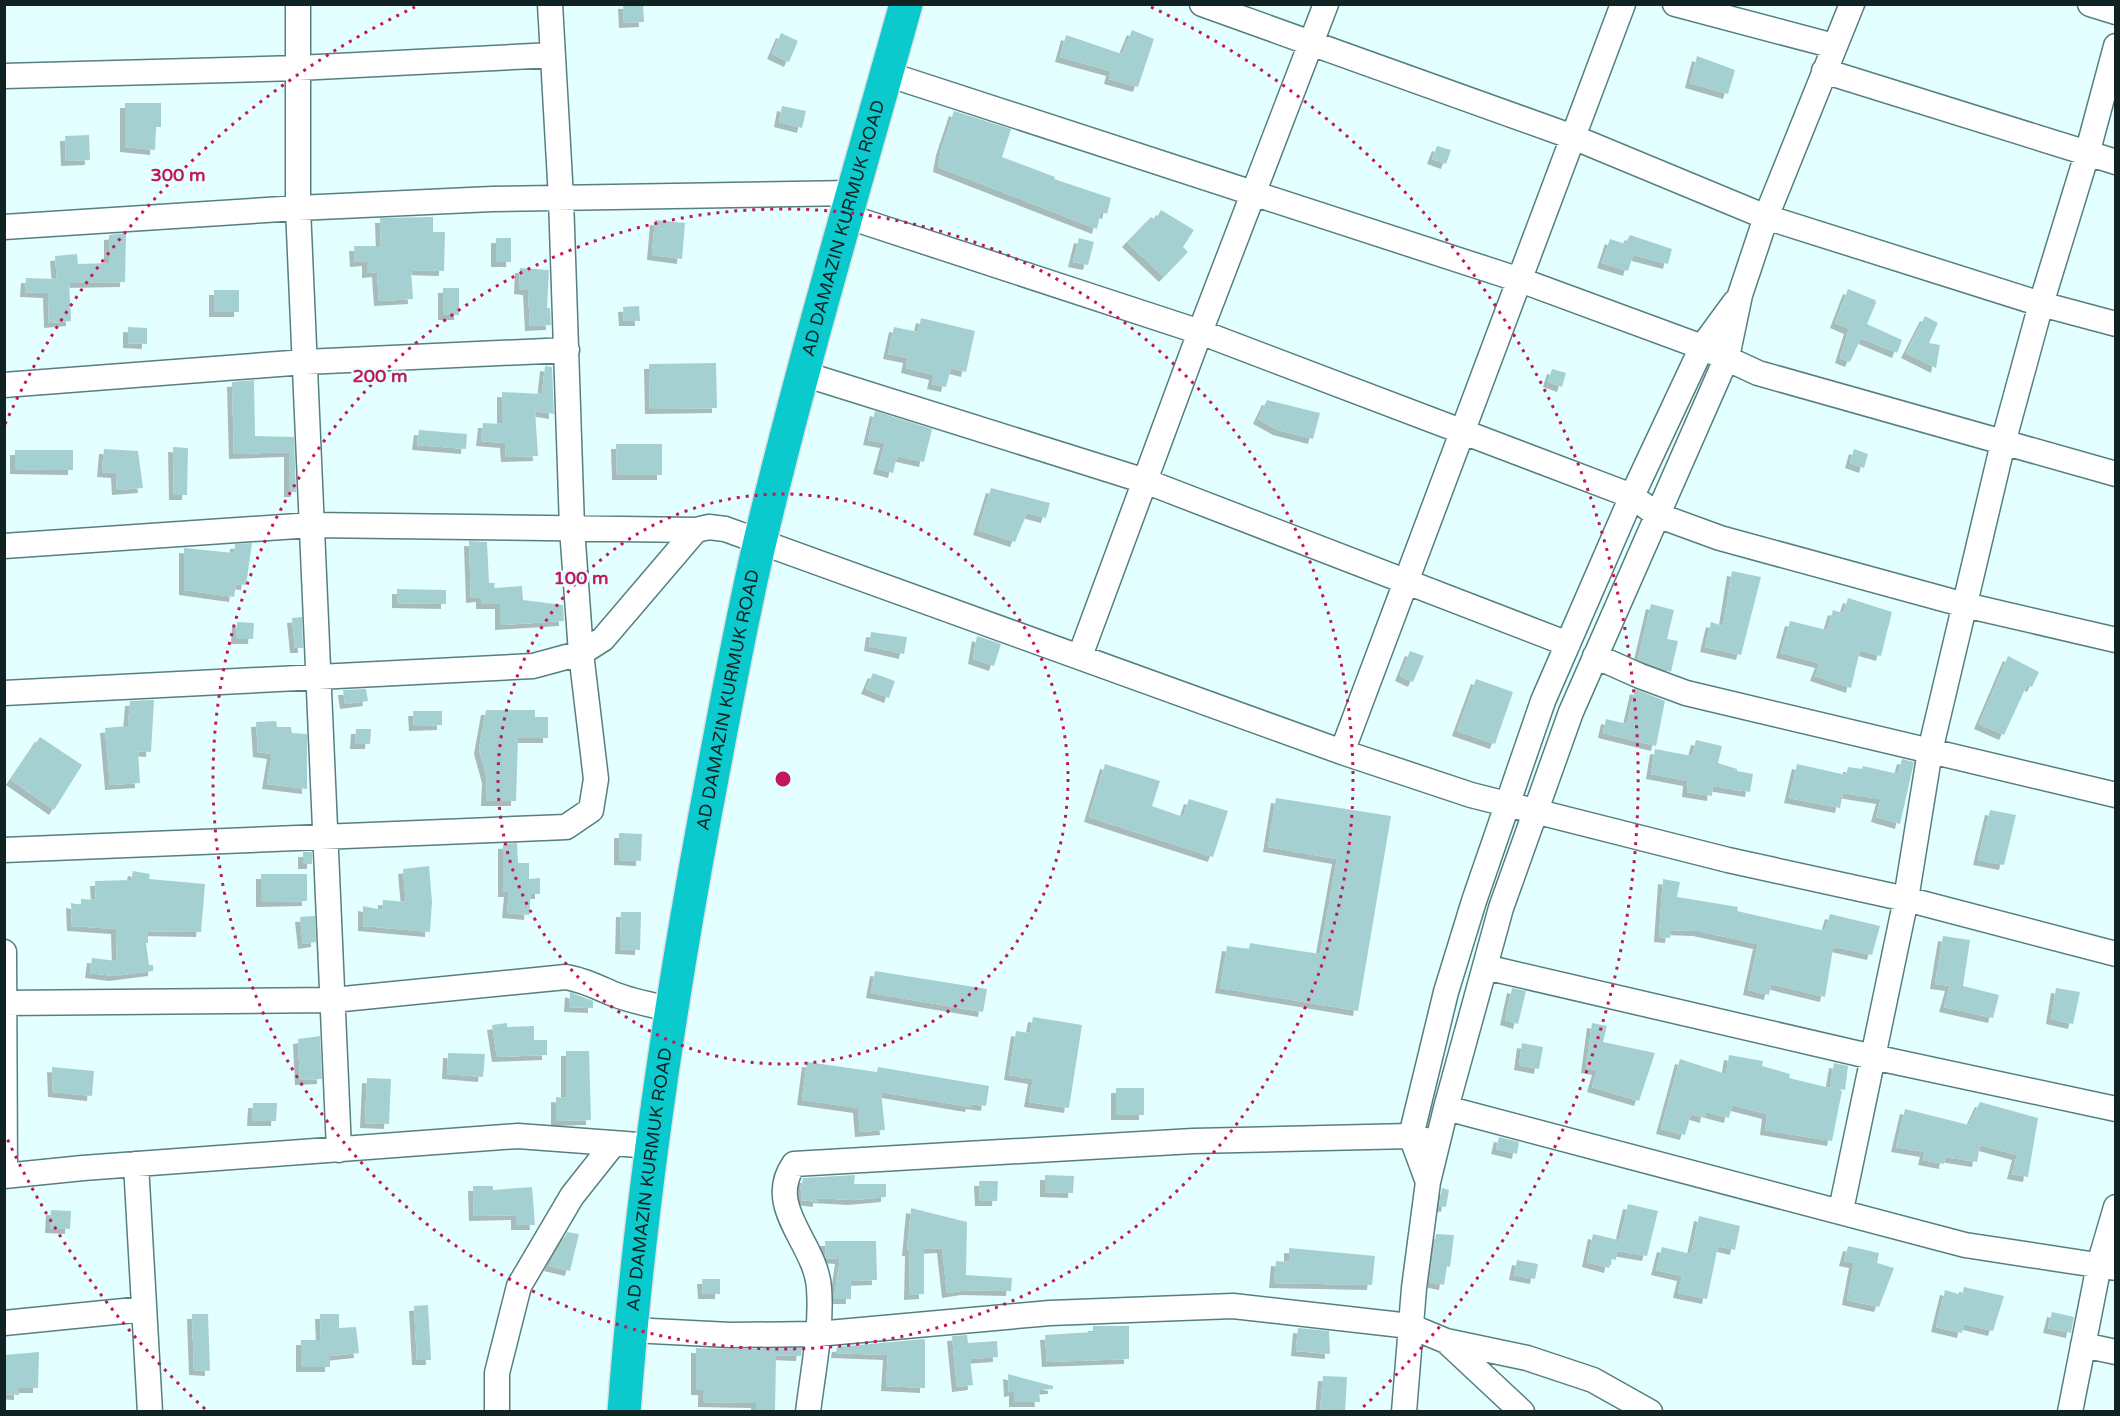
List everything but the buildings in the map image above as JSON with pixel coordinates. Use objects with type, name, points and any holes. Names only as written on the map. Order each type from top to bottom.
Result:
[{"type":"highway","name":"AD DAMAZIN KURMUK ROAD","points":[[624,1412],[652,1146],[672,1009],[726,702],[760,541],[849,205],[906,4]]},
{"type":"street","points":[[298,4],[298,208],[339,1150]]},
{"type":"street","points":[[4,850],[566,827],[591,810],[596,779],[580,653],[572,528],[561,198],[550,4]]},
{"type":"street","points":[[1202,4],[1574,137],[1766,217],[2041,304],[2115,324]]},
{"type":"street","points":[[1080,656],[1200,332],[1326,4]]},
{"type":"street","points":[[1342,752],[1623,4]]},
{"type":"street","points":[[1675,4],[1834,46]]},
{"type":"street","points":[[1404,1412],[1410,1326],[1428,1182],[1501,908],[1534,811],[1595,656],[1727,357],[1740,295],[1766,217],[1852,4]]},
{"type":"street","points":[[2090,4],[2115,12]]},
{"type":"street","points":[[1841,1210],[1906,899],[1930,751],[2003,443],[2041,304],[2087,154],[2115,46]]},
{"type":"street","points":[[4,76],[298,68],[552,55]]},
{"type":"street","points":[[1824,71],[2115,162]]},
{"type":"street","points":[[887,74],[1520,280],[1702,347],[1767,376],[2115,474]]},
{"type":"street","points":[[4,227],[298,208],[561,198],[849,205],[1200,332],[1463,431],[1632,496],[1657,515],[1720,538],[1965,605],[2115,640]]},
{"type":"street","points":[[1428,1182],[1412,1136],[1446,992],[1543,701],[1632,496],[1702,347],[1740,295]]},
{"type":"street","points":[[4,385],[305,362],[567,350]]},
{"type":"street","points":[[804,374],[1144,481],[1568,644]]},
{"type":"street","points":[[4,546],[312,525],[696,530],[710,527],[725,529],[1342,752],[1471,795],[1728,860],[1906,899],[2115,954]]},
{"type":"street","points":[[5,686],[319,678],[533,666],[580,653],[603,639],[696,530]]},
{"type":"street","points":[[1595,656],[1686,693],[2115,795]]},
{"type":"street","points":[[4,952],[5,1176],[518,1136],[652,1146]]},
{"type":"street","points":[[1485,967],[1873,1057],[2115,1109]]},
{"type":"street","points":[[5,1003],[333,1000],[566,976],[589,981],[611,993],[642,1003],[672,1009]]},
{"type":"street","points":[[1446,1108],[1841,1210],[1888,1226],[1965,1245],[2107,1266]]},
{"type":"street","points":[[808,1412],[817,1334],[819,1288],[815,1268],[783,1199],[785,1177],[794,1164],[1193,1142],[1412,1136],[1438,1143]]},
{"type":"street","points":[[497,1412],[498,1373],[519,1286],[572,1196],[614,1143]]},
{"type":"street","points":[[136,1164],[150,1412]]},
{"type":"street","points":[[2070,1412],[2083,1345],[2107,1266],[2115,1207]]},
{"type":"street","points":[[632,1330],[730,1335],[817,1334],[1050,1313],[1233,1306],[1410,1326],[1446,1341],[1527,1358],[1593,1380],[1650,1412]]},
{"type":"street","points":[[4,1323],[144,1309]]},
{"type":"street","points":[[1446,1341],[1522,1412]]},
{"type":"street","points":[[2083,1345],[2115,1352]]}]
